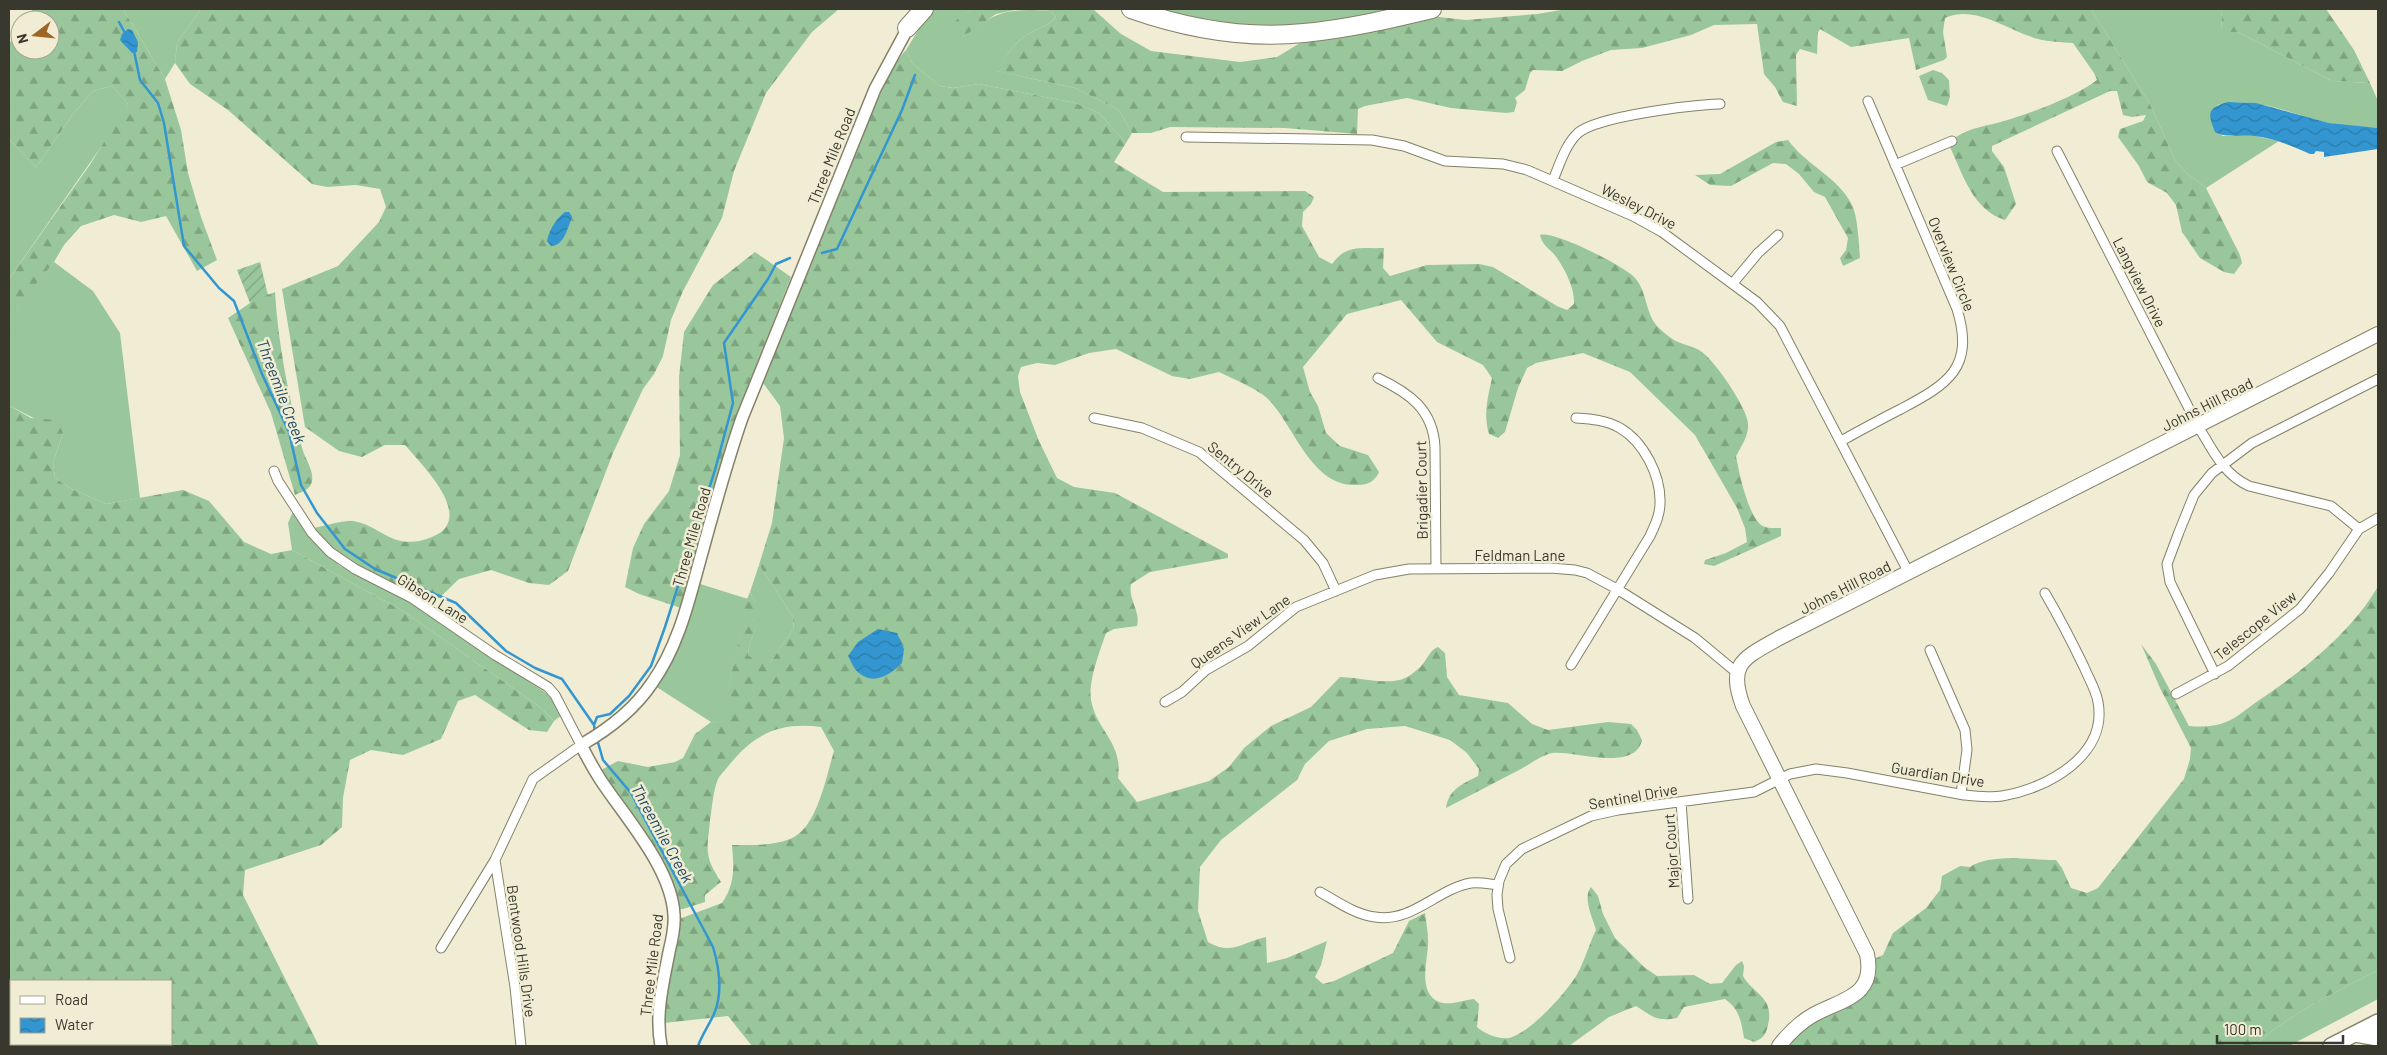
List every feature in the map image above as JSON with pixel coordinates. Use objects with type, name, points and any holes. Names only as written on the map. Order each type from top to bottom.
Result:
[{"type":"highway","points":[[907,28],[924,9]]},
{"type":"highway","points":[[1131,9],[1161,19],[1209,29],[1260,34],[1303,34],[1338,29],[1432,9]]},
{"type":"main road","name":"Johns Hill Road","points":[[1736,672],[1747,658],[1757,651],[2378,334]]},
{"type":"main road","points":[[1736,672],[1736,686],[1742,706],[1780,778],[1867,954],[1870,972],[1863,987],[1855,994],[1800,1024],[1779,1046]]},
{"type":"main road","points":[[2331,1046],[2378,1022]]},
{"type":"main road","points":[[2356,1034],[2378,1038]]},
{"type":"street","name":"Three Mile Road","points":[[661,1046],[658,1008],[674,925],[672,902],[663,875],[600,778],[586,742],[620,719],[642,696],[670,653],[682,622],[725,469],[742,418],[875,88],[919,9]]},
{"type":"street","name":"Overview Circle","points":[[1841,441],[1938,389],[1957,366],[1962,349],[1963,331],[1957,310],[1868,101]]},
{"type":"street","points":[[1553,180],[1572,140],[1590,126],[1676,107],[1720,104]]},
{"type":"street","name":"Wesley Drive","points":[[1186,137],[1358,139],[1381,141],[1404,146],[1431,158],[1452,163],[1497,163],[1518,166],[1553,180],[1658,229],[1762,306],[1783,331],[1909,573]]},
{"type":"street","points":[[1895,165],[1952,140]]},
{"type":"street","name":"Langview Drive","points":[[2057,151],[2198,426],[2222,466],[2240,482],[2249,486],[2331,506],[2359,529]]},
{"type":"street","points":[[1733,283],[1758,253],[1778,235]]},
{"type":"street","name":"Brigadier Court","points":[[1378,378],[1402,390],[1416,400],[1425,412],[1432,427],[1435,447],[1436,569]]},
{"type":"street","points":[[2215,674],[2166,570],[2194,495],[2204,482],[2252,443],[2378,378]]},
{"type":"street","name":"Sentry Drive","points":[[1094,418],[1142,428],[1199,452],[1304,540],[1323,563],[1336,591]]},
{"type":"street","points":[[1570,664],[1656,524],[1660,504],[1658,484],[1645,455],[1631,436],[1608,423],[1576,418]]},
{"type":"street","name":"Gibson Lane","points":[[274,470],[278,482],[312,534],[330,552],[355,569],[412,598],[495,655],[548,687],[586,742]]},
{"type":"street","name":"Telescope View","points":[[2176,694],[2231,664],[2306,603],[2359,529],[2378,518]]},
{"type":"street","name":"Feldman Lane","points":[[1336,591],[1386,572],[1436,569],[1574,570],[1596,577],[1695,638],[1736,672]]},
{"type":"street","name":"Queens View Lane","points":[[1165,702],[1182,692],[1206,670],[1248,646],[1296,607],[1336,591]]},
{"type":"street","name":"Guardian Drive","points":[[1780,778],[1801,771],[1823,769],[1960,794],[2000,796],[2039,786],[2080,758],[2095,737],[2099,716],[2098,702],[2064,626],[2045,593]]},
{"type":"street","points":[[1930,650],[1966,730],[1968,750],[1960,794]]},
{"type":"street","points":[[441,948],[496,860],[533,779],[586,742]]},
{"type":"street","name":"Sentinel Drive","points":[[1510,958],[1497,906],[1498,885],[1506,864],[1522,849],[1578,821],[1603,812],[1754,792],[1780,778]]},
{"type":"street","name":"Major Court","points":[[1681,802],[1688,899]]},
{"type":"street","name":"Bentwood Hills Drive","points":[[496,860],[515,987],[520,1046]]},
{"type":"street","points":[[1320,892],[1364,914],[1375,918],[1390,918],[1408,912],[1466,884],[1498,885]]},
{"type":"green space","points":[[123,9],[201,9],[177,43],[175,63],[165,79]]},
{"type":"green space","points":[[123,9],[165,79],[181,130],[188,173],[201,217],[217,260],[197,271],[166,216],[141,222],[114,215],[81,226],[64,245],[54,262],[17,307],[11,330],[9,351],[9,279],[89,166],[128,104],[112,86],[93,91],[73,114],[36,167],[9,139],[9,44],[10,42],[10,60],[60,60],[60,10],[32,10]]},
{"type":"green space","points":[[201,9],[839,9],[812,32],[766,93],[734,171],[722,218],[683,291],[671,320],[663,356],[654,374],[643,389],[613,453],[568,571],[549,585],[529,583],[491,570],[459,579],[432,605],[370,573],[327,545],[313,528],[351,521],[369,526],[397,540],[411,542],[421,541],[434,536],[445,527],[449,516],[448,504],[441,490],[405,445],[385,445],[362,457],[339,451],[305,427],[282,289],[338,266],[379,222],[386,207],[380,189],[356,185],[327,187],[312,184],[228,110],[190,84],[175,63],[177,43]]},
{"type":"green space","points":[[934,9],[974,9],[962,16],[961,38],[984,22],[1003,13],[1023,10],[1051,11],[1056,17],[1016,44],[997,71],[1075,88],[1119,110],[1132,133],[1126,143],[1099,113],[1075,103],[979,84],[953,88],[940,86],[912,63],[906,50]]},
{"type":"green space","points":[[974,9],[1019,9],[996,14],[961,38],[946,38],[953,24],[960,17]]},
{"type":"green space","points":[[1024,9],[1093,9],[1121,34],[1151,51],[1240,62],[1277,57],[1300,43],[1430,16],[1466,20],[1537,14],[1567,9],[2091,9],[2150,104],[2175,160],[2184,171],[2206,188],[2240,255],[2242,263],[2234,274],[2224,272],[2200,258],[2182,232],[2176,205],[2167,193],[2147,182],[2139,166],[2118,137],[2120,129],[2143,121],[2146,115],[2132,117],[2123,115],[2117,91],[2110,91],[1992,146],[1992,151],[2004,167],[2016,204],[2005,220],[1985,208],[1970,190],[1950,147],[1958,141],[1956,137],[1974,129],[2015,118],[2052,104],[2097,80],[2073,43],[2038,39],[1980,16],[1968,14],[1945,18],[1943,32],[1947,57],[1944,60],[1916,70],[1909,38],[1851,47],[1820,29],[1818,32],[1817,54],[1800,49],[1796,55],[1797,106],[1783,102],[1775,87],[1764,74],[1757,24],[1714,25],[1691,35],[1642,48],[1611,50],[1562,71],[1533,70],[1530,73],[1525,90],[1515,98],[1517,102],[1514,112],[1506,113],[1451,108],[1407,98],[1358,109],[1357,134],[1285,128],[1170,127],[1151,133],[1132,133],[1119,110],[1075,88],[996,71],[1016,44],[1056,17],[1051,11]]},
{"type":"green space","points":[[1159,9],[1408,9],[1316,26],[1260,28],[1210,21]]},
{"type":"green space","points":[[2091,9],[2221,9],[2222,32],[2238,32],[2332,81],[2370,83],[2378,101],[2378,128],[2329,123],[2273,107],[2245,102],[2217,105],[2222,136],[2255,136],[2279,141],[2206,188],[2184,171],[2175,160],[2150,104]]},
{"type":"green space","points":[[2221,9],[2326,9],[2354,50],[2370,83],[2332,81],[2238,32],[2222,32]]},
{"type":"green space","points":[[906,50],[912,63],[940,86],[953,88],[979,84],[1075,103],[1099,113],[1126,143],[1114,162],[1163,192],[1305,191],[1314,197],[1311,204],[1303,212],[1302,226],[1319,257],[1332,264],[1349,250],[1384,248],[1383,268],[1390,276],[1427,265],[1479,264],[1493,267],[1557,306],[1567,310],[1574,304],[1571,285],[1561,265],[1540,235],[1547,235],[1573,243],[1604,258],[1635,278],[1642,289],[1650,314],[1657,326],[1675,341],[1700,350],[1715,365],[1737,397],[1747,417],[1747,432],[1736,456],[1747,501],[1759,523],[1766,527],[1781,528],[1781,536],[1714,566],[1704,564],[1705,560],[1726,553],[1747,542],[1745,528],[1737,508],[1695,435],[1630,372],[1583,353],[1536,363],[1527,368],[1518,388],[1505,432],[1498,438],[1489,434],[1487,427],[1487,406],[1492,378],[1483,365],[1437,342],[1401,300],[1347,314],[1303,367],[1310,392],[1318,406],[1326,433],[1340,446],[1368,455],[1379,472],[1371,482],[1365,484],[1342,483],[1328,477],[1306,454],[1279,412],[1265,396],[1219,372],[1190,379],[1172,376],[1116,349],[1089,353],[1055,365],[1037,363],[1021,367],[1018,376],[1020,392],[1039,441],[1057,478],[1074,487],[1115,493],[1228,554],[1228,558],[1150,572],[1131,584],[1131,595],[1138,621],[1137,626],[1114,629],[1106,633],[1093,675],[1091,700],[1098,721],[1117,755],[1119,766],[1118,778],[1137,802],[1209,781],[1229,767],[1244,748],[1271,726],[1311,707],[1340,677],[1382,681],[1399,680],[1409,676],[1418,669],[1432,651],[1438,647],[1445,653],[1447,677],[1459,695],[1508,703],[1532,724],[1548,730],[1608,722],[1631,724],[1637,730],[1642,740],[1637,750],[1628,756],[1616,758],[1562,753],[1548,754],[1446,808],[1453,792],[1478,776],[1479,769],[1467,753],[1450,740],[1405,726],[1367,729],[1329,741],[1305,764],[1297,780],[1221,840],[1200,867],[1198,911],[1208,942],[1216,946],[1231,948],[1266,937],[1267,963],[1287,958],[1327,941],[1321,965],[1315,977],[1323,984],[1334,981],[1393,953],[1409,921],[1425,913],[1428,947],[1425,974],[1428,991],[1432,997],[1443,1003],[1474,999],[1479,1004],[1477,1027],[1483,1032],[1501,1038],[1509,1038],[1525,1030],[1544,1015],[1576,976],[1596,930],[1588,902],[1591,887],[1598,896],[1603,914],[1615,938],[1644,967],[1657,976],[1694,975],[1710,984],[1722,983],[1736,965],[1742,961],[1744,966],[1743,976],[1766,1002],[1768,1008],[1768,1025],[1765,1034],[1761,1038],[1754,1042],[1744,1038],[1741,1021],[1737,1012],[1725,999],[1684,1007],[1677,1018],[1670,1019],[1659,1019],[1636,1006],[1609,1017],[1569,1046],[752,1046],[728,1016],[664,1023],[666,994],[679,919],[722,903],[733,876],[732,845],[776,843],[790,839],[807,825],[814,814],[824,788],[834,751],[821,727],[793,726],[781,728],[759,737],[739,753],[718,779],[713,800],[708,853],[712,866],[721,882],[705,895],[705,902],[683,909],[678,909],[601,770],[618,761],[648,767],[675,762],[683,758],[695,734],[711,722],[725,723],[725,704],[740,635],[742,611],[750,592],[761,613],[748,655],[759,663],[770,663],[794,628],[792,615],[759,565],[772,523],[784,438],[780,406],[763,383],[875,105],[895,63]]},
{"type":"green space","points":[[1933,70],[1942,73],[1949,80],[1950,97],[1947,106],[1928,100],[1919,76]]},
{"type":"green space","points":[[112,86],[128,104],[124,114],[9,279],[9,139],[36,167],[73,114],[93,91]]},
{"type":"green space","points":[[1788,140],[1795,149],[1846,195],[1854,210],[1860,258],[1843,266],[1840,258],[1846,250],[1848,238],[1825,197],[1814,192],[1799,174],[1786,164],[1773,163],[1731,186],[1710,185],[1695,175],[1720,174],[1776,142]]},
{"type":"green space","points":[[755,252],[791,277],[746,391],[681,608],[639,594],[625,587],[633,548],[644,524],[669,491],[680,455],[679,377],[684,332],[713,285]]},
{"type":"green space","points":[[54,262],[93,291],[120,333],[140,498],[106,504],[72,489],[55,478],[53,463],[63,433],[10,406],[8,355],[13,316],[25,295]]},
{"type":"green space","points":[[260,262],[268,295],[250,303],[237,270]]},
{"type":"green space","points":[[275,292],[281,351],[302,448],[311,469],[312,477],[308,488],[295,495],[271,413],[228,318],[256,299]]},
{"type":"green space","points":[[9,393],[10,406],[31,418],[57,420],[63,433],[53,463],[55,478],[72,489],[106,504],[183,490],[209,501],[244,542],[271,554],[292,550],[403,611],[540,707],[554,721],[547,732],[529,730],[475,695],[458,701],[441,739],[403,755],[371,750],[350,760],[343,798],[342,827],[321,845],[245,870],[243,895],[319,1046],[9,1046]]},
{"type":"green space","points":[[293,511],[320,546],[340,566],[399,594],[549,695],[562,715],[554,721],[540,707],[403,611],[292,550],[288,523]]},
{"type":"green space","points":[[759,565],[792,615],[794,628],[770,663],[759,664],[748,655],[758,618],[758,611],[750,592]]},
{"type":"green space","points":[[697,583],[748,599],[728,690],[725,724],[711,722],[655,686],[676,650],[686,624]]},
{"type":"green space","points":[[2377,588],[2378,970],[2329,995],[2283,1023],[2254,1046],[1788,1046],[1805,1027],[1868,991],[1876,975],[1876,958],[1883,955],[1893,933],[1926,908],[1940,890],[1942,876],[1960,866],[1970,867],[1988,860],[1999,859],[2056,860],[2062,868],[2071,888],[2087,893],[2098,888],[2184,779],[2190,759],[2191,748],[2160,688],[2141,644],[2156,664],[2189,726],[2217,725],[2238,716],[2290,679],[2323,652],[2353,621]]},
{"type":"green space","points":[[2378,970],[2378,999],[2289,1046],[2254,1046],[2283,1023],[2329,995]]},
{"type":"water","points":[[128,29],[132,30],[138,42],[137,52],[132,53],[120,40],[122,34]]},
{"type":"water","points":[[2228,102],[2256,103],[2329,123],[2378,128],[2378,149],[2324,157],[2324,152],[2316,151],[2314,154],[2310,154],[2269,139],[2219,134],[2215,132],[2210,116],[2212,109]]},
{"type":"water","points":[[565,212],[569,212],[572,217],[567,231],[559,243],[551,246],[547,241],[549,233],[556,221]]},
{"type":"water","points":[[878,629],[897,633],[904,649],[902,663],[882,677],[865,677],[857,672],[848,656],[858,642]]},
{"type":"waterway","name":"Threemile Creek","points":[[119,22],[126,35]]},
{"type":"waterway","name":"Threemile Creek","points":[[134,51],[140,80],[158,103],[164,123],[184,246],[219,288],[234,301],[262,374],[289,432],[301,485],[317,513],[345,549],[375,569],[456,603],[506,651],[535,668],[562,679],[594,725],[595,732]]},
{"type":"waterway","points":[[822,253],[837,249],[902,110],[915,75]]},
{"type":"waterway","points":[[594,725],[597,717],[610,714],[629,696],[651,666],[715,470],[733,403],[724,343],[768,279],[776,264],[790,258]]},
{"type":"waterway","name":"Threemile Creek","points":[[597,739],[603,760],[631,793],[713,947],[718,971],[719,989],[717,1006],[698,1046]]}]
